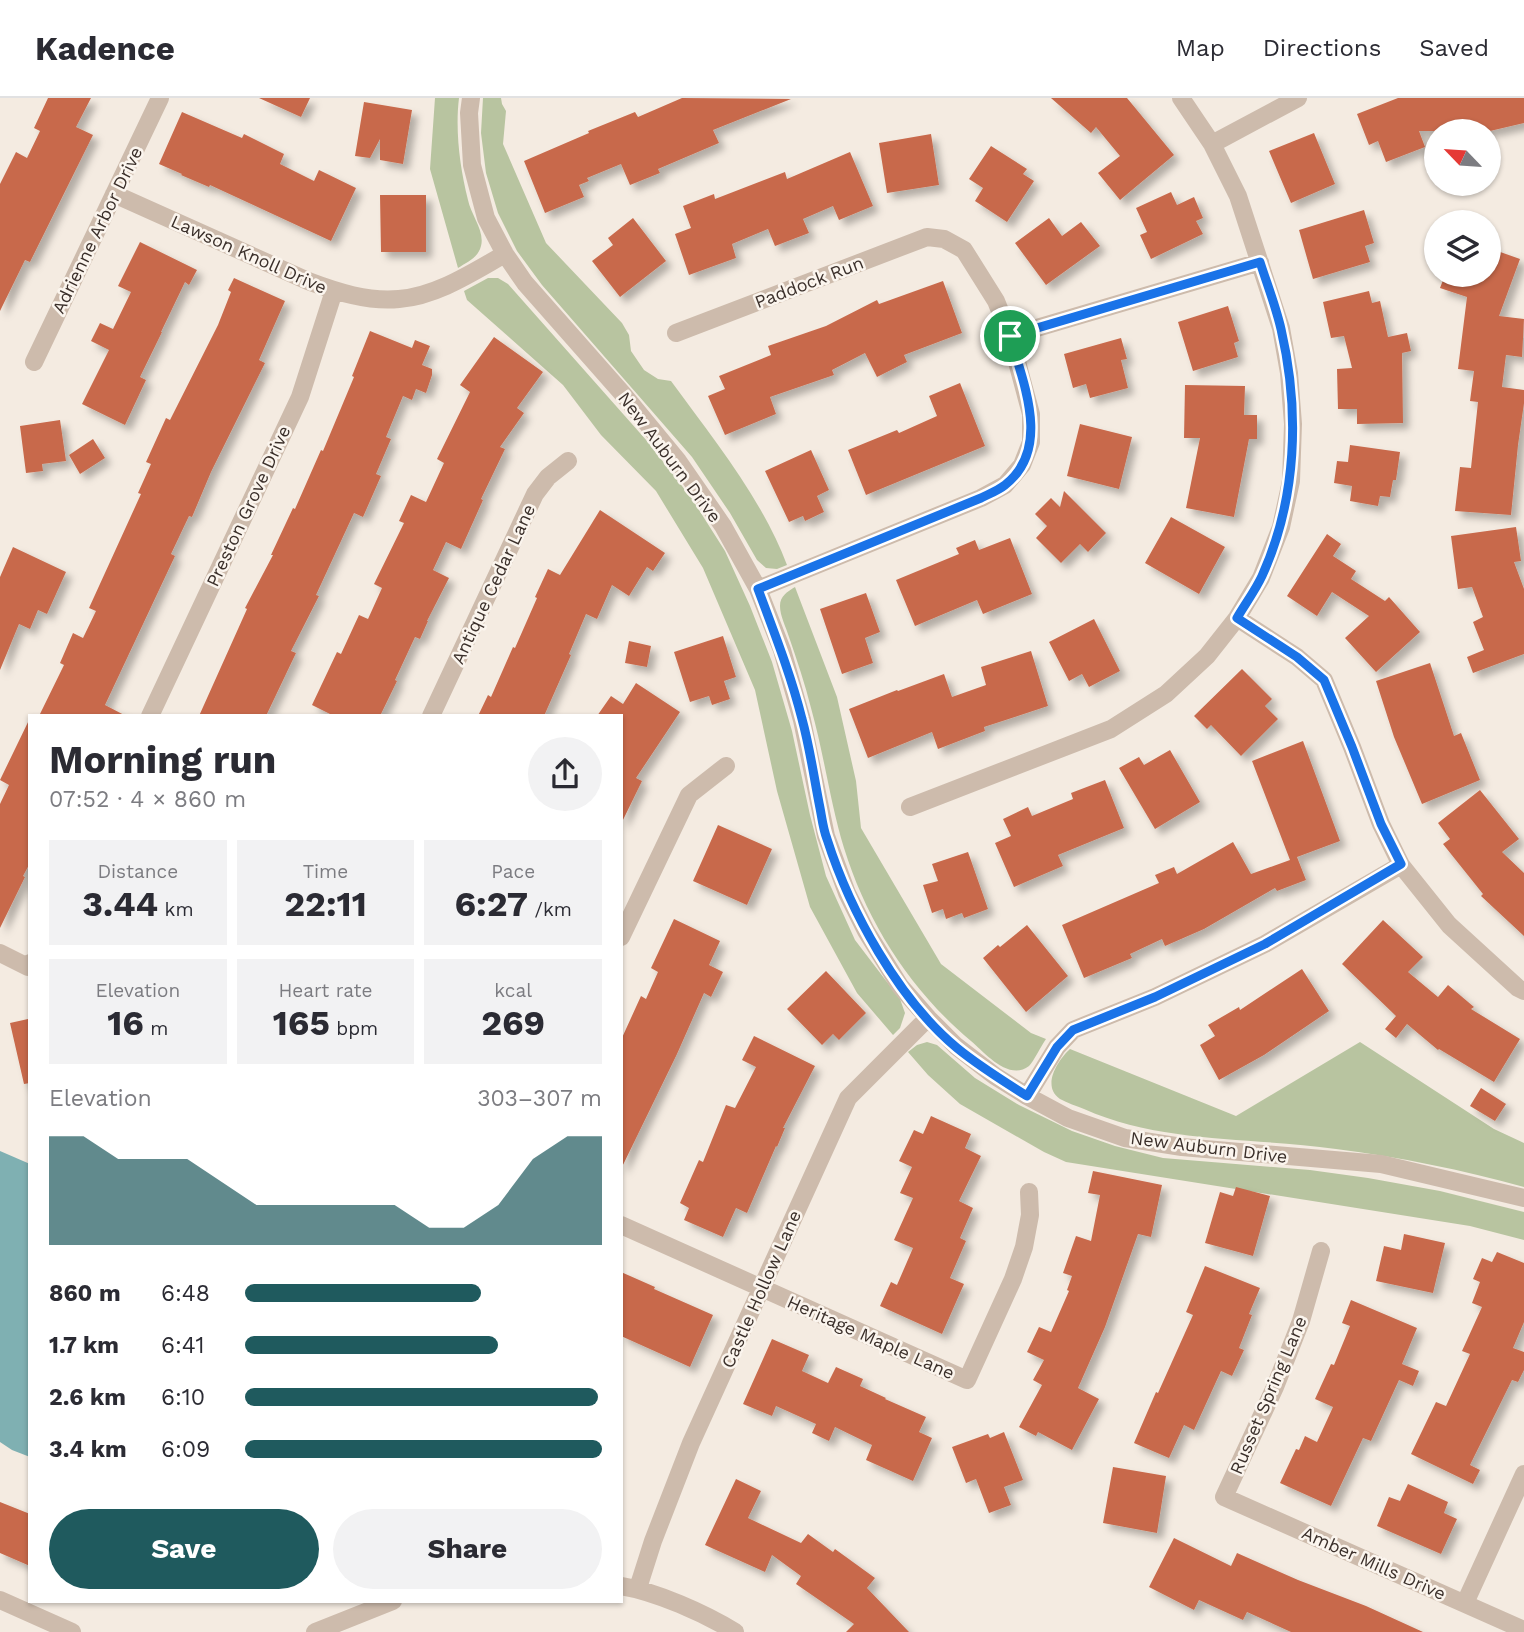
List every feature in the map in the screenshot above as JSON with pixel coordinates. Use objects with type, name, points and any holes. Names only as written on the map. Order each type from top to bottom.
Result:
[{"type":"street","name":"Adrienne Arbor Drive","points":[[34,362],[160,98]]},
{"type":"street","name":"New Auburn Drive","points":[[471,98],[469,113],[472,165],[486,218],[505,254],[525,283],[678,461],[723,526],[758,589],[782,650],[799,708],[826,836],[847,893],[866,931],[901,986],[928,1018],[956,1046],[1027,1096],[1068,1118],[1125,1138],[1182,1147],[1381,1164],[1524,1198]]},
{"type":"street","points":[[910,807],[1111,729],[1166,694],[1207,656],[1237,618],[1261,578],[1281,527],[1291,481],[1293,424],[1289,373],[1281,328],[1238,196],[1212,144],[1181,98]]},
{"type":"street","points":[[1212,144],[1298,98]]},
{"type":"street","name":"Lawson Knoll Drive","points":[[114,194],[308,281],[361,297],[400,299],[431,292],[505,254]]},
{"type":"street","name":"Paddock Run","points":[[676,333],[927,237],[944,239],[964,250],[996,301],[1010,336]]},
{"type":"street","points":[[758,589],[981,498],[1005,485],[1022,465],[1031,442],[1031,414],[1010,336],[1260,262]]},
{"type":"street","name":"Preston Grove Drive","points":[[150,714],[300,397],[334,291]]},
{"type":"street","name":"Antique Cedar Lane","points":[[432,714],[535,494],[548,477],[568,461]]},
{"type":"street","points":[[1237,618],[1297,657],[1324,680],[1381,824],[1401,864],[1449,925],[1524,991]]},
{"type":"street","points":[[623,933],[689,795],[726,766]]},
{"type":"street","points":[[1027,1096],[1057,1047],[1073,1030],[1155,997],[1265,944],[1401,864]]},
{"type":"street","points":[[0,953],[28,965]]},
{"type":"street","name":"Castle Hollow Lane","points":[[630,1587],[653,1541],[686,1455],[848,1098],[928,1018]]},
{"type":"street","name":"Heritage Maple Lane","points":[[623,1226],[967,1380],[1013,1279],[1024,1247],[1030,1215],[1029,1192]]},
{"type":"street","name":"Russet Spring Lane","points":[[1224,1497],[1275,1387],[1301,1321],[1321,1251]]},
{"type":"street","points":[[1465,1604],[1524,1474]]},
{"type":"street","name":"Amber Mills Drive","points":[[1224,1497],[1524,1630]]},
{"type":"street","points":[[630,1587],[686,1607],[735,1632]]},
{"type":"street","points":[[0,1600],[72,1632]]},
{"type":"street","points":[[315,1632],[388,1603]]},
{"type":"green space","points":[[435,98],[459,98],[458,136],[463,175],[482,240],[477,254],[458,268],[430,169]]},
{"type":"green space","points":[[483,98],[501,98],[506,111],[503,144],[546,243],[622,323],[629,335],[631,351],[644,370],[658,379],[671,381],[750,492],[787,565],[777,569],[766,568],[757,560],[730,513],[692,457],[542,285],[517,251],[498,213],[486,173],[481,133]]},
{"type":"green space","points":[[488,278],[498,278],[508,284],[647,441],[692,499],[725,551],[772,662],[792,731],[826,876],[855,940],[900,999],[905,1013],[900,1028],[893,1035],[857,993],[810,907],[777,791],[755,690],[703,568],[656,491],[601,435],[563,385],[467,300],[464,291]]},
{"type":"green space","points":[[795,587],[837,697],[856,781],[861,828],[941,964],[1031,1033],[1046,1039],[1031,1064],[1021,1070],[997,1064],[929,1000],[893,953],[865,902],[844,848],[809,699],[781,614],[781,600]]},
{"type":"green space","points":[[927,1042],[937,1045],[975,1078],[1019,1105],[1072,1131],[1115,1146],[1163,1158],[1310,1170],[1440,1191],[1524,1212],[1524,1240],[1470,1226],[1066,1162],[960,1104],[928,1075],[908,1052]]},
{"type":"green space","points":[[1360,1042],[1494,1129],[1524,1143],[1524,1187],[1431,1165],[1360,1152],[1208,1138],[1145,1128],[1066,1102],[1054,1094],[1052,1087],[1053,1073],[1070,1049],[1236,1116]]},
{"type":"water","points":[[0,1151],[28,1163],[28,1456],[0,1442]]},
{"type":"building","points":[[48,98],[91,98],[76,127],[93,135],[30,262],[25,260],[0,311],[0,184],[16,152],[27,158],[40,131],[34,128]]},
{"type":"building","points":[[259,98],[310,98],[301,117]]},
{"type":"building","points":[[682,98],[791,99],[713,130],[719,143],[658,169],[660,173],[630,185],[621,164],[587,178],[589,181],[579,185],[584,197],[545,213],[524,161],[635,112],[638,117]]},
{"type":"building","points":[[1051,98],[1127,98],[1174,155],[1120,200],[1098,173],[1120,156],[1096,127],[1091,133]]},
{"type":"building","points":[[1398,98],[1524,98],[1524,123],[1502,128],[1502,119],[1424,119],[1424,131],[1419,131],[1424,147],[1386,162],[1378,141],[1369,145],[1357,114]]},
{"type":"building","points":[[364,102],[412,110],[403,164],[380,160],[380,139],[370,158],[355,156]]},
{"type":"building","points":[[182,112],[242,138],[244,134],[284,154],[280,164],[314,181],[319,170],[356,188],[331,241],[159,164]]},
{"type":"building","points":[[1314,133],[1335,184],[1291,203],[1269,151]]},
{"type":"building","points":[[931,134],[939,185],[887,193],[879,143]]},
{"type":"building","points":[[991,146],[1027,169],[1023,174],[1034,181],[1007,222],[975,201],[983,188],[969,179]]},
{"type":"building","points":[[850,152],[873,206],[839,220],[833,206],[803,219],[809,233],[775,246],[768,229],[732,244],[736,258],[689,275],[675,234],[691,228],[683,206],[714,194],[715,199],[785,172],[787,179]]},
{"type":"building","points":[[1171,192],[1177,205],[1194,197],[1203,218],[1196,221],[1203,234],[1151,259],[1140,235],[1147,232],[1136,208]]},
{"type":"building","points":[[380,195],[426,195],[426,252],[381,252]]},
{"type":"building","points":[[1364,210],[1374,243],[1365,246],[1370,262],[1313,279],[1299,230]]},
{"type":"building","points":[[633,218],[666,261],[620,297],[592,261],[613,245],[608,238]]},
{"type":"building","points":[[1049,218],[1062,236],[1081,222],[1100,246],[1046,285],[1015,243]]},
{"type":"building","points":[[140,242],[197,270],[189,285],[185,282],[140,377],[146,380],[125,425],[82,404],[109,350],[91,341],[100,323],[113,329],[131,292],[118,286]]},
{"type":"building","points":[[1501,252],[1520,259],[1499,316],[1524,319],[1522,357],[1506,355],[1502,387],[1524,390],[1511,515],[1455,511],[1460,467],[1471,468],[1478,402],[1470,401],[1474,371],[1458,369],[1467,297],[1440,288],[1501,287]]},
{"type":"building","points":[[234,278],[285,301],[259,360],[265,363],[211,472],[192,517],[189,516],[171,554],[175,556],[105,705],[122,714],[40,714],[64,665],[60,663],[73,633],[83,638],[96,611],[89,608],[141,494],[138,493],[151,464],[146,462],[166,418],[170,420],[218,325],[231,292],[228,290]]},
{"type":"building","points":[[943,281],[962,333],[904,355],[907,362],[877,377],[865,353],[832,370],[834,375],[770,397],[776,414],[725,435],[708,396],[725,389],[719,376],[771,355],[768,346],[826,326],[877,300],[879,304]]},
{"type":"building","points":[[1369,291],[1372,303],[1380,301],[1388,337],[1407,333],[1411,351],[1402,353],[1403,423],[1357,424],[1357,409],[1338,409],[1337,369],[1352,368],[1344,336],[1331,338],[1323,302]]},
{"type":"building","points":[[1228,306],[1239,341],[1234,343],[1238,357],[1193,371],[1178,322]]},
{"type":"building","points":[[370,331],[412,348],[415,340],[430,346],[422,365],[432,369],[426,393],[416,389],[412,400],[403,396],[386,437],[391,439],[376,474],[381,476],[363,517],[354,513],[316,595],[319,596],[291,651],[296,653],[267,714],[200,714],[247,609],[245,608],[273,555],[321,450],[323,451],[354,377],[352,376]]},
{"type":"building","points":[[494,337],[543,372],[517,408],[524,413],[500,447],[505,449],[461,549],[446,542],[433,570],[449,578],[420,639],[415,637],[381,714],[330,714],[312,705],[337,652],[341,654],[359,615],[368,619],[382,588],[374,584],[404,523],[399,521],[411,495],[426,502],[444,463],[437,459],[470,392],[460,385]]},
{"type":"building","points":[[1121,338],[1127,359],[1121,360],[1128,388],[1090,398],[1086,384],[1073,388],[1064,354]]},
{"type":"building","points":[[960,383],[985,446],[866,495],[848,450],[897,430],[899,433],[937,416],[929,396]]},
{"type":"building","points":[[1185,385],[1245,386],[1244,415],[1257,415],[1257,439],[1249,439],[1234,517],[1186,508],[1200,438],[1184,438]]},
{"type":"building","points":[[60,420],[66,461],[42,464],[43,471],[26,473],[20,426]]},
{"type":"building","points":[[1080,424],[1132,437],[1119,489],[1067,476]]},
{"type":"building","points":[[93,439],[105,458],[80,474],[69,455]]},
{"type":"building","points":[[1350,445],[1400,452],[1396,480],[1393,480],[1390,497],[1380,496],[1378,506],[1350,501],[1352,486],[1334,483],[1337,461],[1348,462]]},
{"type":"building","points":[[811,450],[829,490],[817,496],[824,512],[805,521],[803,516],[789,522],[765,471]]},
{"type":"building","points":[[1064,491],[1106,533],[1088,552],[1080,544],[1061,563],[1036,538],[1047,526],[1035,514],[1051,498],[1060,507]]},
{"type":"building","points":[[600,510],[665,553],[653,571],[647,567],[629,596],[612,585],[597,619],[586,614],[545,714],[479,714],[488,695],[491,697],[513,647],[515,648],[548,569],[560,575]]},
{"type":"building","points":[[1171,517],[1225,547],[1199,594],[1145,563]]},
{"type":"building","points":[[1516,527],[1521,561],[1514,562],[1524,589],[1524,654],[1473,673],[1467,657],[1484,650],[1473,622],[1483,617],[1472,587],[1458,589],[1451,536]]},
{"type":"building","points":[[1327,534],[1341,544],[1333,556],[1356,571],[1351,579],[1385,601],[1389,597],[1420,632],[1376,672],[1345,638],[1369,616],[1332,592],[1317,616],[1287,596]]},
{"type":"building","points":[[1010,538],[1032,594],[983,614],[977,600],[915,626],[896,580],[959,554],[956,548],[975,540],[979,550]]},
{"type":"building","points":[[13,547],[66,572],[47,614],[38,610],[30,629],[19,624],[0,670],[0,577]]},
{"type":"building","points":[[866,593],[880,632],[865,638],[873,663],[842,674],[820,609]]},
{"type":"building","points":[[1094,619],[1120,671],[1089,687],[1082,674],[1069,681],[1049,642]]},
{"type":"building","points":[[723,636],[736,677],[724,681],[730,699],[712,705],[709,696],[690,702],[674,652]]},
{"type":"building","points":[[629,641],[651,646],[647,667],[625,663]]},
{"type":"building","points":[[1031,651],[1048,706],[984,727],[985,731],[938,749],[932,732],[868,758],[849,709],[944,674],[952,697],[986,685],[981,667]]},
{"type":"building","points":[[1430,663],[1454,736],[1461,733],[1480,780],[1422,804],[1394,737],[1376,681]]},
{"type":"building","points":[[1242,669],[1272,699],[1265,706],[1278,719],[1241,756],[1211,725],[1207,729],[1194,716]]},
{"type":"building","points":[[636,683],[680,712],[636,778],[642,781],[623,820],[623,714],[598,714],[611,696],[623,704]]},
{"type":"building","points":[[28,722],[28,867],[0,928],[0,804],[9,785],[0,780]]},
{"type":"building","points":[[1303,741],[1340,841],[1297,857],[1306,880],[1277,891],[1275,888],[1204,929],[1165,946],[1162,939],[1130,954],[1132,958],[1084,978],[1062,925],[1159,883],[1155,875],[1174,867],[1177,874],[1233,842],[1251,874],[1290,860],[1252,761]]},
{"type":"building","points":[[1170,750],[1200,802],[1155,829],[1119,768],[1139,757],[1144,765]]},
{"type":"building","points":[[1105,780],[1124,828],[1058,855],[1063,866],[1014,887],[995,843],[1011,836],[1003,819],[1028,807],[1032,816],[1073,799],[1071,793]]},
{"type":"building","points":[[1480,790],[1519,839],[1502,852],[1524,873],[1524,936],[1481,896],[1483,894],[1443,844],[1450,839],[1438,823]]},
{"type":"building","points":[[718,825],[772,849],[747,905],[693,881]]},
{"type":"building","points":[[968,852],[988,909],[964,918],[962,913],[946,919],[943,909],[932,913],[923,885],[938,881],[932,864]]},
{"type":"building","points":[[674,919],[720,941],[709,965],[723,972],[711,997],[704,993],[623,1165],[623,1036],[641,996],[646,999],[658,972],[651,968]]},
{"type":"building","points":[[1383,920],[1423,957],[1408,972],[1438,997],[1448,985],[1474,1007],[1471,1009],[1520,1039],[1494,1082],[1438,1050],[1407,1024],[1396,1038],[1385,1029],[1396,1016],[1342,964]]},
{"type":"building","points":[[1027,925],[1068,976],[1026,1012],[983,958]]},
{"type":"building","points":[[1302,969],[1329,1011],[1264,1055],[1219,1080],[1200,1045],[1215,1036],[1208,1025],[1239,1007],[1240,1010]]},
{"type":"building","points":[[826,971],[866,1013],[839,1040],[833,1034],[822,1045],[787,1009]]},
{"type":"building","points":[[28,1019],[28,1083],[24,1084],[10,1023]]},
{"type":"building","points":[[754,1036],[815,1066],[783,1128],[747,1213],[736,1208],[723,1237],[684,1220],[689,1208],[680,1203],[699,1160],[703,1162],[726,1105],[735,1108],[756,1067],[742,1060]]},
{"type":"building","points":[[1481,1088],[1506,1104],[1495,1121],[1470,1106]]},
{"type":"building","points":[[931,1116],[971,1134],[965,1148],[981,1156],[959,1201],[973,1208],[960,1238],[966,1241],[950,1278],[964,1284],[942,1334],[880,1306],[891,1282],[897,1285],[913,1248],[894,1240],[913,1198],[900,1193],[912,1167],[899,1161],[914,1130],[923,1134]]},
{"type":"building","points":[[1093,1171],[1162,1185],[1151,1237],[1138,1234],[1105,1327],[1078,1388],[1099,1399],[1072,1450],[1038,1432],[1036,1436],[1019,1427],[1042,1385],[1033,1380],[1044,1360],[1027,1352],[1039,1327],[1051,1332],[1069,1291],[1067,1290],[1072,1276],[1063,1273],[1076,1236],[1091,1241],[1100,1195],[1088,1193]]},
{"type":"building","points":[[1236,1187],[1270,1196],[1253,1256],[1205,1243],[1220,1192],[1233,1196]]},
{"type":"building","points":[[1404,1234],[1445,1243],[1433,1293],[1376,1281],[1384,1246],[1401,1250]]},
{"type":"building","points":[[1497,1252],[1524,1263],[1524,1322],[1513,1348],[1524,1352],[1524,1370],[1518,1382],[1512,1380],[1470,1465],[1480,1470],[1473,1484],[1411,1454],[1436,1402],[1446,1406],[1470,1354],[1462,1351],[1482,1307],[1472,1303],[1480,1282],[1473,1279],[1482,1258],[1492,1262]]},
{"type":"building","points":[[1205,1266],[1260,1288],[1239,1348],[1244,1350],[1232,1376],[1221,1371],[1194,1430],[1184,1425],[1169,1458],[1134,1443],[1193,1315],[1186,1312]]},
{"type":"building","points":[[623,1273],[713,1315],[690,1367],[623,1337]]},
{"type":"building","points":[[1351,1300],[1417,1328],[1402,1364],[1419,1371],[1413,1386],[1399,1380],[1371,1441],[1363,1438],[1331,1506],[1280,1483],[1305,1436],[1317,1442],[1333,1407],[1315,1399],[1331,1364],[1334,1365],[1350,1326],[1342,1323]]},
{"type":"building","points":[[772,1339],[809,1355],[802,1371],[828,1383],[836,1367],[863,1379],[860,1386],[926,1417],[919,1432],[932,1438],[913,1481],[866,1460],[872,1445],[835,1427],[829,1441],[812,1433],[816,1424],[776,1406],[772,1416],[743,1404]]},
{"type":"building","points":[[1004,1432],[1023,1480],[1004,1487],[1011,1505],[989,1513],[976,1479],[966,1483],[952,1447],[988,1434],[990,1438]]},
{"type":"building","points":[[1113,1467],[1166,1476],[1157,1533],[1103,1523]]},
{"type":"building","points":[[736,1479],[761,1491],[748,1518],[801,1543],[808,1534],[833,1552],[835,1549],[875,1578],[867,1588],[909,1632],[846,1632],[854,1624],[796,1584],[801,1576],[772,1555],[765,1572],[705,1545]]},
{"type":"building","points":[[1408,1484],[1448,1502],[1444,1513],[1457,1519],[1441,1554],[1377,1526],[1389,1497],[1400,1501]]},
{"type":"building","points":[[0,1502],[28,1513],[28,1565],[0,1553]]},
{"type":"building","points":[[1174,1538],[1231,1566],[1237,1553],[1423,1632],[1291,1632],[1247,1612],[1243,1620],[1199,1600],[1194,1610],[1149,1587]]},
{"type":"route","points":[[1260,262],[1281,328],[1289,373],[1293,424],[1291,481],[1281,527],[1261,578],[1237,618],[1297,657],[1324,680],[1381,824],[1401,864],[1265,944],[1155,997],[1073,1030],[1057,1047],[1027,1096],[956,1046],[928,1018],[901,986],[866,931],[847,893],[826,836],[802,720],[782,650],[758,589],[981,498],[1005,485],[1022,465],[1031,442],[1031,414],[1010,336],[1260,262]]}]
